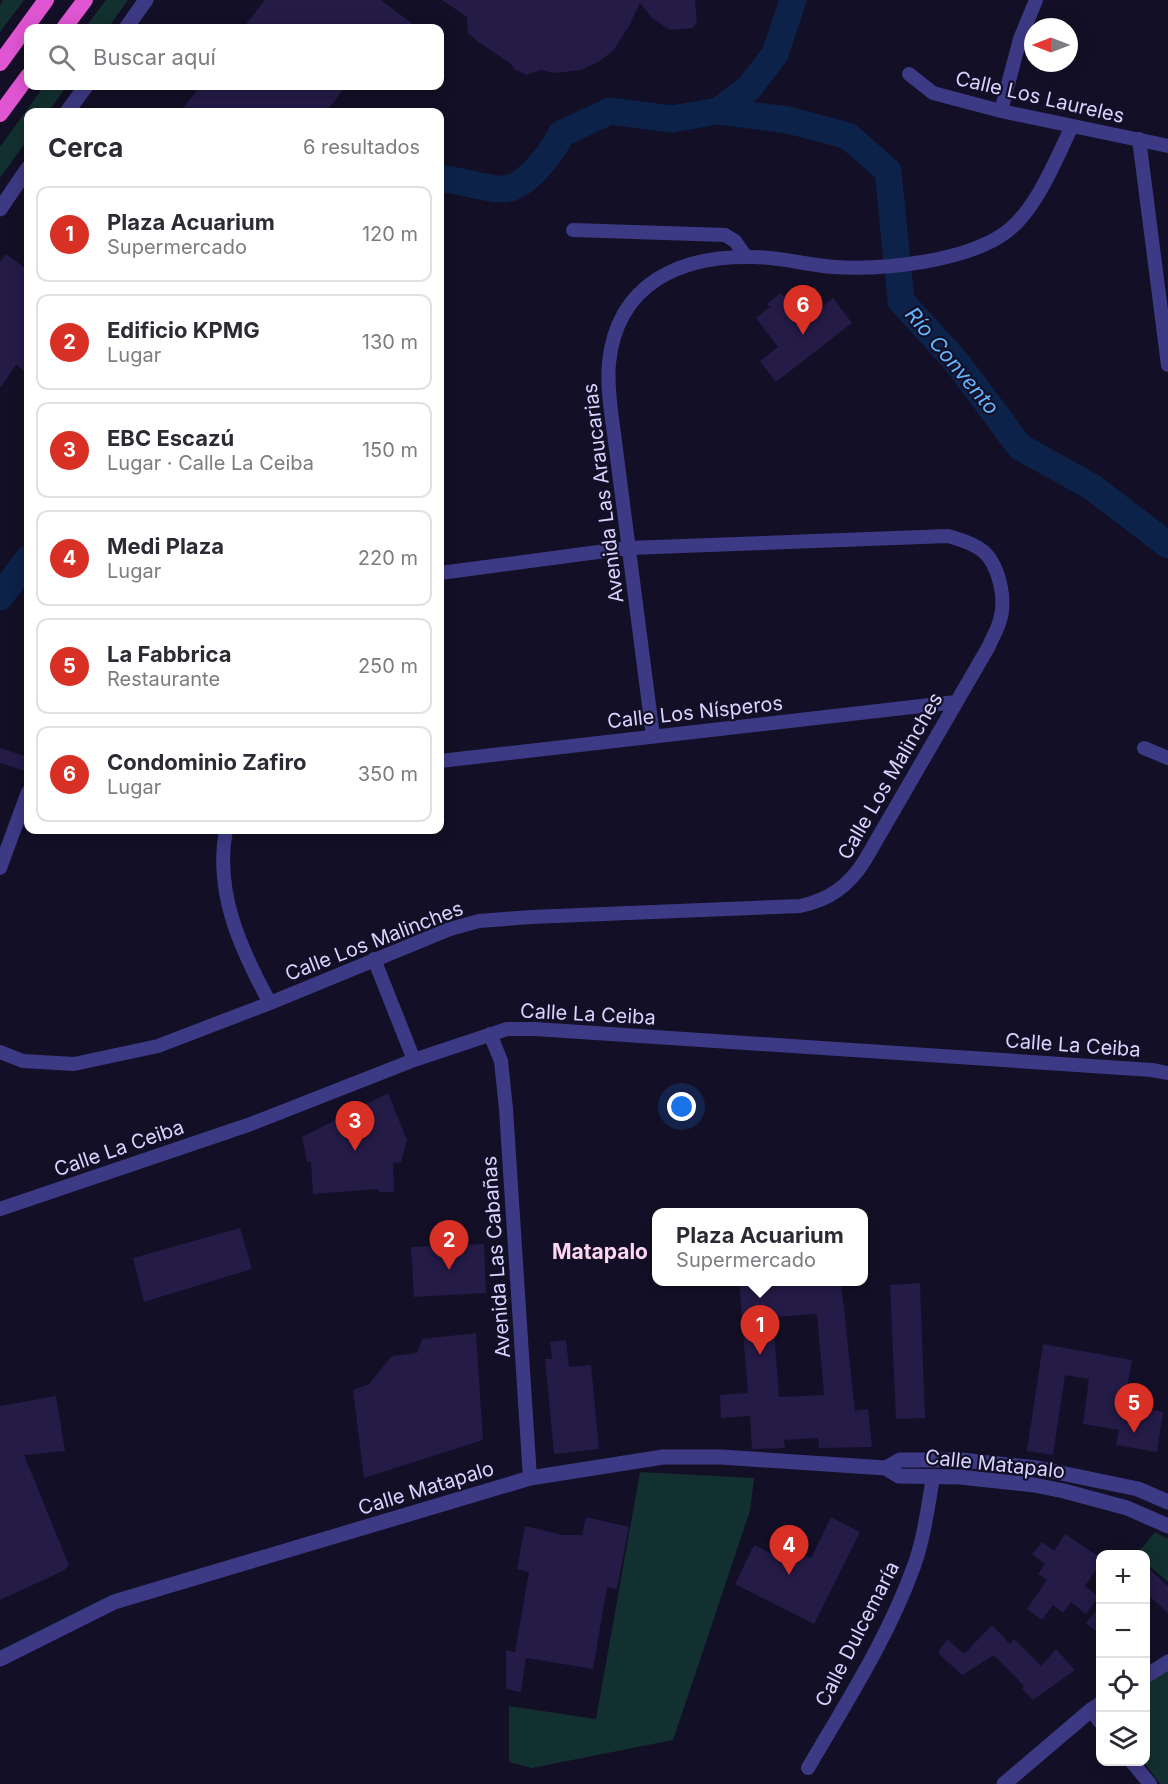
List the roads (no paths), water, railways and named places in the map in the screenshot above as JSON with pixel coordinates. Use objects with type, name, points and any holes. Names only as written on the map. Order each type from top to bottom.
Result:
[{"type":"highway","points":[[28,24],[46,0]]},
{"type":"highway","points":[[67,24],[85,0]]},
{"type":"highway","points":[[0,63],[24,30]]},
{"type":"highway","points":[[0,114],[24,81]]},
{"type":"street","points":[[129,24],[146,0]]},
{"type":"street","points":[[1001,111],[1020,39],[1036,0]]},
{"type":"street","name":"Calle Los Laureles","points":[[909,74],[933,93],[1001,111],[1168,146]]},
{"type":"street","points":[[71,108],[83,90]]},
{"type":"street","name":"Avenida Las Araucarias","points":[[653,736],[611,411],[609,377],[610,353],[621,320],[635,297],[644,288],[669,272],[695,262],[717,258],[746,257],[835,267],[885,266],[921,262],[964,252],[1000,236],[1011,228],[1043,185],[1072,126]]},
{"type":"street","points":[[1139,139],[1168,365]]},
{"type":"street","points":[[0,209],[24,174]]},
{"type":"street","points":[[573,230],[725,235],[735,241],[746,257]]},
{"type":"street","name":"Calle Los Malinches","points":[[0,1052],[23,1061],[74,1064],[158,1046],[270,1004],[450,929],[479,921],[800,906],[825,898],[848,883],[857,872],[989,646],[1001,619],[1002,595],[997,569],[986,553],[968,541],[948,536],[628,548],[444,572]]},
{"type":"street","name":"Calle Los Nísperos","points":[[444,761],[956,702]]},
{"type":"street","points":[[1144,748],[1168,758]]},
{"type":"street","points":[[0,868],[24,803]]},
{"type":"street","points":[[226,834],[224,886],[233,927],[249,966],[270,1004]]},
{"type":"street","points":[[374,959],[414,1060]]},
{"type":"street","name":"Calle La Ceiba","points":[[0,1209],[248,1125],[414,1060],[507,1029],[1152,1070],[1168,1073]]},
{"type":"street","name":"Avenida Las Cabañas","points":[[490,1034],[501,1061],[506,1109],[530,1478]]},
{"type":"street","name":"Calle Matapalo","points":[[0,1659],[114,1602],[530,1478],[663,1457],[721,1457],[886,1468],[899,1476],[960,1478],[1023,1484],[1064,1491],[1127,1508],[1168,1526]]},
{"type":"street","name":"Calle Matapalo","points":[[886,1468],[900,1460],[961,1460],[1037,1468],[1138,1489],[1168,1502]]},
{"type":"street","name":"Calle Dulcemaría","points":[[808,1768],[877,1649],[903,1593],[915,1565],[922,1539],[933,1477]]},
{"type":"street","points":[[1150,1673],[1168,1662]]},
{"type":"street","points":[[1004,1784],[1096,1713]]},
{"type":"street","points":[[1136,1766],[1150,1784]]},
{"type":"waterway","points":[[444,180],[497,189],[513,187],[538,168],[561,134],[610,111],[672,119],[718,111],[749,88],[775,54],[793,0]]},
{"type":"waterway","name":"Río Convento","points":[[718,111],[788,120],[848,136],[888,171],[901,301],[955,360],[1020,447],[1092,487],[1168,545]]},
{"type":"waterway","points":[[0,597],[24,564]]},
{"type":"place","name":"Condominio Zafiro","points":[[803,335]]},
{"type":"place","name":"EBC Escazú","points":[[355,1151]]},
{"type":"place","name":"Edificio KPMG","points":[[449,1270]]},
{"type":"place","name":"Plaza Acuarium","points":[[760,1355]]},
{"type":"place","name":"La Fabbrica","points":[[1134,1433]]},
{"type":"place","name":"Medi Plaza","points":[[789,1575]]},
{"type":"district","name":"Matapalo","points":[[600,1252]]}]
